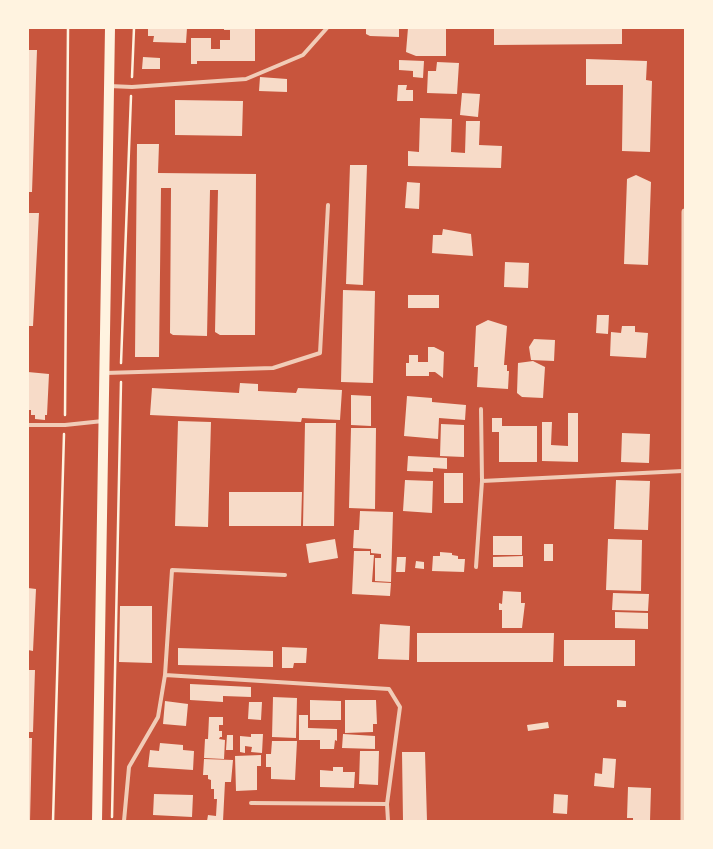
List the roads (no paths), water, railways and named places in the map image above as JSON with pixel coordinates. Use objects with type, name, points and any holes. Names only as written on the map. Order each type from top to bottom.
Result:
[{"type":"main road","points":[[97,821],[110,28]]},
{"type":"street","points":[[104,28],[110,28]]},
{"type":"street","points":[[109,86],[132,87],[246,79],[303,55],[327,28]]},
{"type":"street","points":[[105,373],[273,368],[320,352],[328,205]]},
{"type":"street","points":[[684,821],[683,471],[685,403],[685,212]]},
{"type":"street","points":[[476,567],[482,481],[481,409]]},
{"type":"street","points":[[28,425],[65,425],[104,421]]},
{"type":"street","points":[[482,481],[683,471]]},
{"type":"street","points":[[124,821],[129,767],[158,718],[166,675],[172,570],[285,575]]},
{"type":"street","points":[[166,675],[389,689],[400,707],[387,804],[388,821]]},
{"type":"street","points":[[250,803],[387,804]]}]
